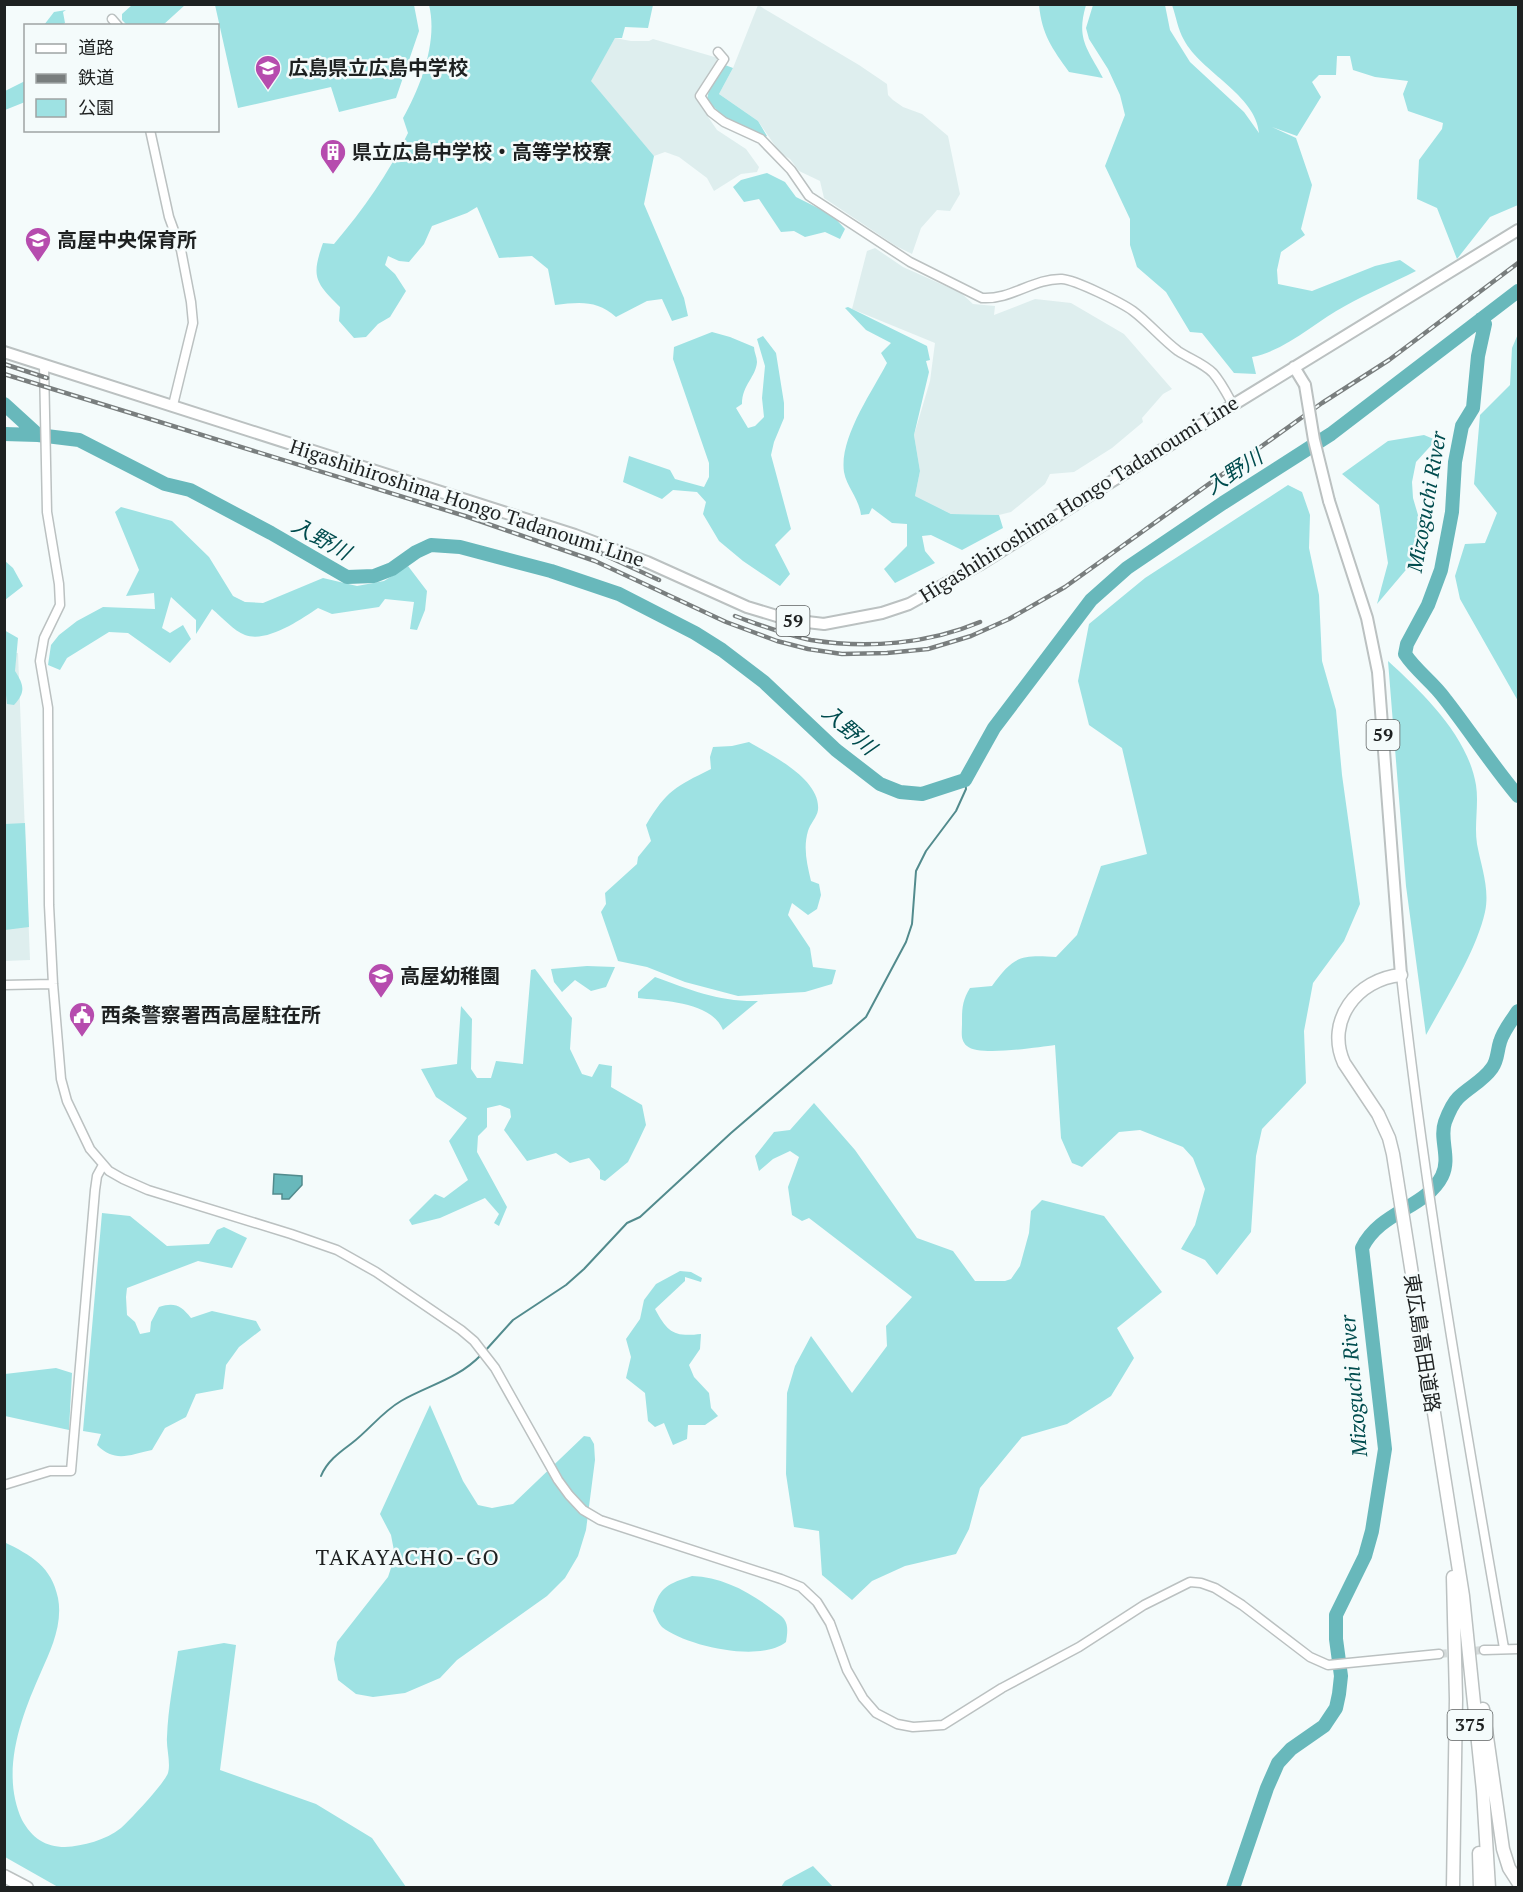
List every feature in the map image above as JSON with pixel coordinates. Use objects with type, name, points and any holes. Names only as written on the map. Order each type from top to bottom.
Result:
[{"type":"highway","name":"東広島高田道路","points":[[1401,975],[1378,981],[1353,998],[1343,1015],[1337,1036],[1340,1056],[1346,1069],[1378,1114],[1389,1138],[1393,1154],[1447,1498]]},
{"type":"highway","name":"375","points":[[1447,1498],[1472,1741],[1480,1887]]},
{"type":"highway","name":"375","points":[[1447,1498],[1463,1596],[1483,1791],[1489,1887]]},
{"type":"highway","points":[[1453,1563],[1456,1711],[1453,1887]]},
{"type":"highway","points":[[1463,1596],[1488,1741],[1503,1849],[1509,1868],[1518,1882]]},
{"type":"highway","points":[[4,1876],[27,1887]]},
{"type":"main road","name":"Higashihiroshima Hongo Tadanoumi Line","points":[[4,352],[575,535],[647,562],[747,607],[790,620],[824,624],[882,613],[909,604],[987,560],[1294,367],[1518,230]]},
{"type":"main road","name":"59","points":[[1294,367],[1305,385],[1314,440],[1329,501],[1350,559],[1367,618],[1378,672],[1401,975]]},
{"type":"street","points":[[718,52],[724,59],[700,96],[711,112],[724,122],[761,139],[791,170],[809,196],[910,262],[982,298],[995,299],[1014,294],[1043,281],[1072,280],[1132,311],[1180,352],[1197,360],[1213,373],[1233,405]]},
{"type":"street","points":[[150,132],[169,217],[181,250],[193,323],[190,344],[173,405]]},
{"type":"street","points":[[44,365],[47,512],[59,584],[60,604],[45,638],[40,661],[48,708],[49,904],[53,984],[61,1079],[67,1101],[90,1149],[104,1165],[123,1179],[148,1190],[337,1250],[376,1272],[452,1324],[474,1341],[486,1355],[558,1480],[583,1510],[600,1520],[801,1587],[817,1602],[830,1623],[847,1670],[863,1698],[876,1713],[897,1724],[920,1728],[943,1725],[1002,1688],[1079,1647],[1144,1605],[1190,1582],[1215,1588],[1242,1605],[1310,1657],[1328,1665],[1439,1654]]},
{"type":"street","points":[[1401,975],[1431,1204],[1504,1648]]},
{"type":"street","points":[[4,985],[53,984]]},
{"type":"street","points":[[4,1485],[50,1472],[71,1471],[95,1190],[97,1176],[104,1165]]},
{"type":"street","points":[[1484,1650],[1518,1649]]},
{"type":"shaded area","points":[[758,5],[887,84],[888,95],[893,100],[903,107],[922,114],[948,136],[960,194],[950,211],[937,210],[921,228],[912,254],[896,246],[824,198],[820,181],[799,171],[790,159],[780,153],[758,121],[719,94],[733,68]]},
{"type":"shaded area","points":[[615,38],[631,41],[653,39],[718,58],[694,96],[717,130],[746,149],[759,167],[757,172],[741,174],[714,191],[707,178],[679,157],[665,152],[654,156],[590,81]]},
{"type":"shaded area","points":[[875,248],[903,267],[961,293],[973,304],[995,306],[994,315],[1035,299],[1071,303],[1124,334],[1172,389],[1163,394],[1142,418],[1143,422],[1112,448],[1074,472],[1050,474],[1045,484],[1011,512],[999,515],[951,514],[915,496],[920,471],[914,435],[930,381],[935,343],[852,309],[867,251]]},
{"type":"shaded area","points":[[18,653],[30,960],[5,961],[4,654]]},
{"type":"shaded area","points":[[274,1174],[302,1176],[302,1185],[289,1199],[282,1199],[282,1194],[273,1194]]},
{"type":"green space","points":[[132,4],[185,5],[164,24],[126,24],[122,20],[122,14]]},
{"type":"green space","points":[[215,5],[414,5],[419,31],[396,98],[339,112],[331,87],[238,108]]},
{"type":"green space","points":[[429,5],[653,5],[648,28],[625,27],[622,38],[615,38],[591,81],[654,156],[644,204],[684,298],[688,316],[672,321],[662,299],[647,301],[616,317],[595,305],[572,303],[555,305],[548,269],[532,256],[499,258],[477,207],[432,226],[424,244],[409,262],[388,256],[385,265],[395,274],[406,291],[390,317],[378,324],[366,337],[354,338],[339,321],[340,307],[320,285],[317,272],[319,254],[323,243],[334,244],[355,218],[384,177],[408,133],[403,118],[422,78],[426,63],[431,33]]},
{"type":"green space","points":[[1039,5],[1086,5],[1083,35],[1088,51],[1103,78],[1069,72],[1049,41]]},
{"type":"green space","points":[[1093,5],[1165,5],[1170,30],[1190,62],[1244,112],[1259,133],[1256,119],[1248,107],[1192,52],[1184,40],[1172,5],[1518,5],[1518,205],[1490,217],[1457,259],[1437,208],[1417,199],[1419,160],[1442,129],[1443,123],[1408,111],[1403,94],[1408,81],[1375,77],[1353,70],[1350,56],[1337,56],[1336,75],[1319,75],[1312,82],[1321,97],[1297,136],[1272,127],[1296,138],[1312,185],[1301,229],[1305,235],[1281,252],[1277,270],[1278,284],[1312,291],[1375,266],[1400,260],[1416,271],[1334,312],[1277,348],[1252,357],[1256,374],[1234,373],[1202,333],[1190,332],[1166,292],[1137,267],[1130,245],[1130,219],[1105,166],[1125,115],[1120,95],[1108,69],[1089,39],[1086,28]]},
{"type":"green space","points":[[66,10],[63,12],[65,23],[45,24],[54,12]]},
{"type":"green space","points":[[725,65],[733,68],[719,94],[758,121],[767,136],[764,138],[726,117],[707,99],[710,86]]},
{"type":"green space","points":[[24,82],[24,102],[5,110],[5,91]]},
{"type":"green space","points":[[767,173],[785,182],[796,197],[832,215],[845,229],[840,239],[825,232],[805,237],[794,231],[781,232],[759,199],[744,202],[733,187],[741,180]]},
{"type":"green space","points":[[848,307],[927,346],[930,360],[926,361],[929,372],[914,435],[920,471],[915,496],[951,514],[999,515],[1003,528],[962,550],[931,535],[922,536],[925,551],[935,563],[895,583],[884,569],[907,546],[907,524],[892,523],[872,508],[869,514],[861,515],[844,472],[846,445],[851,430],[887,363],[881,353],[891,343],[866,330],[845,308]]},
{"type":"green space","points":[[712,332],[754,347],[756,367],[744,392],[742,404],[736,408],[748,428],[755,426],[764,417],[762,398],[765,366],[757,339],[763,336],[776,353],[784,403],[784,418],[771,455],[791,529],[775,545],[790,574],[780,586],[743,561],[719,541],[703,514],[706,502],[697,492],[673,490],[662,499],[623,482],[629,456],[670,470],[675,479],[704,487],[709,477],[709,463],[673,359],[674,347]]},
{"type":"green space","points":[[1518,334],[1518,701],[1460,599],[1455,576],[1465,544],[1485,543],[1497,513],[1474,484],[1480,415],[1510,385],[1512,348]]},
{"type":"green space","points":[[1424,435],[1436,440],[1416,462],[1412,482],[1413,498],[1418,515],[1416,558],[1377,604],[1388,563],[1379,505],[1342,474],[1388,441]]},
{"type":"green space","points":[[1288,485],[1302,492],[1310,515],[1309,548],[1319,595],[1322,661],[1336,710],[1342,775],[1360,904],[1344,941],[1313,983],[1304,1031],[1306,1083],[1262,1129],[1256,1156],[1251,1232],[1217,1275],[1205,1260],[1181,1249],[1195,1225],[1205,1189],[1193,1158],[1183,1147],[1140,1130],[1119,1132],[1082,1167],[1072,1163],[1061,1138],[1055,1045],[996,1051],[974,1049],[967,1046],[962,1039],[962,1009],[970,988],[992,986],[1012,963],[1026,957],[1056,957],[1077,935],[1101,866],[1147,854],[1122,748],[1089,725],[1078,681],[1089,624],[1145,578]]},
{"type":"green space","points":[[121,507],[172,521],[209,557],[233,596],[245,602],[263,603],[323,578],[357,586],[384,581],[408,566],[427,591],[425,610],[417,630],[410,629],[414,602],[385,599],[379,607],[332,614],[318,608],[283,629],[254,637],[237,630],[212,609],[196,634],[196,620],[171,597],[162,628],[170,633],[183,625],[191,639],[170,663],[128,633],[109,632],[67,658],[60,670],[48,665],[51,645],[59,635],[77,621],[103,607],[155,609],[154,593],[126,596],[139,570],[115,512]]},
{"type":"green space","points":[[5,561],[13,568],[23,586],[5,600]]},
{"type":"green space","points":[[4,630],[18,638],[15,671],[20,680],[22,692],[14,705],[7,704],[4,677]]},
{"type":"green space","points":[[1388,661],[1429,701],[1454,733],[1464,749],[1477,792],[1476,837],[1486,886],[1485,912],[1468,959],[1426,1035],[1406,886]]},
{"type":"green space","points":[[749,742],[793,769],[812,788],[817,799],[818,810],[808,831],[806,850],[811,881],[819,884],[821,895],[817,909],[808,915],[792,903],[788,915],[810,948],[813,967],[836,970],[832,984],[805,992],[738,996],[685,982],[647,967],[618,961],[601,912],[606,904],[605,893],[637,864],[638,857],[651,841],[646,825],[666,797],[680,785],[711,769],[710,757],[713,747]]},
{"type":"green space","points":[[25,823],[29,927],[5,930],[5,824]]},
{"type":"green space","points":[[587,966],[615,967],[606,987],[591,991],[575,980],[562,992],[554,982],[551,969]]},
{"type":"green space","points":[[535,969],[572,1018],[570,1049],[582,1074],[592,1077],[599,1064],[612,1066],[611,1087],[642,1105],[646,1125],[638,1142],[628,1162],[605,1181],[600,1179],[600,1171],[589,1158],[570,1163],[556,1153],[527,1161],[504,1130],[511,1117],[510,1109],[500,1105],[487,1108],[487,1127],[478,1136],[477,1152],[507,1207],[499,1226],[494,1223],[499,1214],[485,1198],[440,1218],[412,1225],[409,1220],[435,1194],[444,1198],[468,1180],[449,1141],[467,1118],[436,1097],[421,1069],[457,1064],[461,1006],[472,1019],[471,1069],[477,1078],[491,1078],[496,1061],[523,1064],[531,970]]},
{"type":"green space","points":[[655,977],[693,991],[718,997],[758,1001],[723,1030],[717,1021],[698,1008],[673,1002],[638,998],[638,992]]},
{"type":"green space","points":[[814,1103],[855,1150],[917,1238],[953,1251],[975,1281],[1011,1279],[1020,1266],[1029,1233],[1031,1211],[1042,1200],[1104,1216],[1162,1292],[1117,1328],[1134,1358],[1111,1396],[1067,1424],[1022,1437],[980,1488],[969,1529],[956,1554],[905,1566],[872,1581],[852,1600],[822,1575],[819,1531],[794,1527],[786,1474],[787,1393],[795,1366],[811,1336],[852,1393],[887,1346],[886,1326],[912,1297],[809,1218],[802,1221],[792,1215],[788,1187],[799,1157],[790,1151],[773,1159],[759,1171],[755,1156],[774,1132],[790,1130]]},
{"type":"green space","points":[[102,1213],[130,1216],[167,1246],[209,1244],[217,1230],[224,1227],[247,1238],[232,1268],[198,1261],[127,1288],[127,1315],[135,1322],[140,1334],[150,1332],[151,1322],[159,1307],[169,1305],[180,1307],[191,1318],[212,1311],[256,1321],[261,1330],[239,1347],[226,1365],[223,1389],[196,1394],[186,1417],[165,1428],[152,1450],[123,1456],[110,1454],[97,1445],[101,1434],[83,1431]]},
{"type":"green space","points":[[680,1271],[691,1272],[702,1278],[701,1282],[685,1277],[685,1281],[655,1309],[673,1332],[684,1335],[701,1334],[700,1349],[689,1365],[694,1377],[709,1393],[711,1408],[718,1416],[705,1425],[688,1425],[687,1439],[673,1445],[664,1423],[655,1427],[648,1421],[645,1393],[626,1378],[631,1357],[626,1339],[640,1319],[644,1300],[656,1284]]},
{"type":"green space","points":[[56,1368],[72,1373],[69,1430],[5,1416],[5,1374]]},
{"type":"green space","points":[[430,1405],[463,1481],[478,1505],[492,1508],[513,1504],[584,1436],[590,1437],[594,1444],[595,1460],[586,1530],[578,1556],[565,1578],[547,1596],[457,1660],[440,1678],[405,1693],[373,1697],[356,1694],[338,1680],[334,1659],[337,1642],[388,1577],[395,1556],[391,1535],[380,1514]]},
{"type":"green space","points":[[4,1542],[31,1557],[45,1570],[55,1587],[59,1608],[55,1636],[26,1707],[13,1764],[16,1802],[22,1820],[30,1832],[45,1843],[65,1847],[94,1842],[108,1836],[132,1818],[168,1773],[168,1726],[178,1651],[224,1643],[236,1645],[220,1770],[316,1804],[372,1838],[406,1887],[58,1887],[5,1857]]},
{"type":"green space","points":[[692,1576],[725,1582],[764,1603],[786,1622],[786,1642],[774,1648],[759,1651],[723,1650],[688,1640],[662,1627],[653,1611],[659,1596],[666,1587]]},
{"type":"green space","points":[[813,1866],[833,1887],[781,1887],[785,1881]]},
{"type":"waterway","name":"入野川","points":[[4,434],[79,440],[165,484],[190,490],[347,577],[374,576],[392,569],[416,552],[431,545],[460,547],[551,571],[619,594],[695,633],[722,650],[764,682],[836,750],[880,784],[900,792],[922,794],[965,780],[994,728],[1091,600],[1127,568],[1331,434],[1518,291]]},
{"type":"waterway","name":"Mizoguchi River","points":[[1481,319],[1485,324],[1478,356],[1473,408],[1462,426],[1455,462],[1452,512],[1441,570],[1428,605],[1407,644],[1405,654],[1440,693],[1518,796]]},
{"type":"waterway","points":[[4,404],[38,435]]},
{"type":"waterway","points":[[485,1351],[513,1320],[566,1285],[627,1223],[640,1217],[731,1133],[866,1017],[906,942],[912,924],[916,871],[926,851],[956,811],[966,789],[965,780]]},
{"type":"waterway","name":"Mizoguchi River","points":[[1233,1888],[1267,1788],[1278,1763],[1291,1749],[1324,1726],[1336,1708],[1341,1676],[1336,1639],[1336,1615],[1365,1556],[1372,1531],[1385,1449],[1362,1248],[1380,1226],[1435,1187],[1444,1169],[1443,1135],[1449,1112],[1458,1098],[1492,1068],[1503,1034],[1518,1011]]},
{"type":"waterway","points":[[321,1476],[334,1457],[394,1405],[453,1376],[481,1355]]},
{"type":"tunnel","points":[[1439,1654],[1484,1650]]},
{"type":"railway","points":[[4,374],[465,516],[595,561],[726,622],[777,641],[842,654],[887,653],[928,649],[971,636],[1009,619],[1065,587],[1322,403],[1389,360],[1518,263]]},
{"type":"railway","points":[[4,364],[47,378]]},
{"type":"railway","points":[[568,542],[600,553],[659,580]]},
{"type":"railway","points":[[735,616],[801,638],[854,644],[918,640],[980,622]]},
{"type":"place","name":"広島県立広島中学校","points":[[268,91]]},
{"type":"place","name":"県立広島中学校・高等学校寮","points":[[333,175]]},
{"type":"place","name":"高屋中央保育所","points":[[38,263]]},
{"type":"place","name":"高屋幼稚園","points":[[381,999]]},
{"type":"place","name":"西条警察署西高屋駐在所","points":[[82,1038]]},
{"type":"district","name":"TAKAYACHO-GO","points":[[408,1557]]}]
